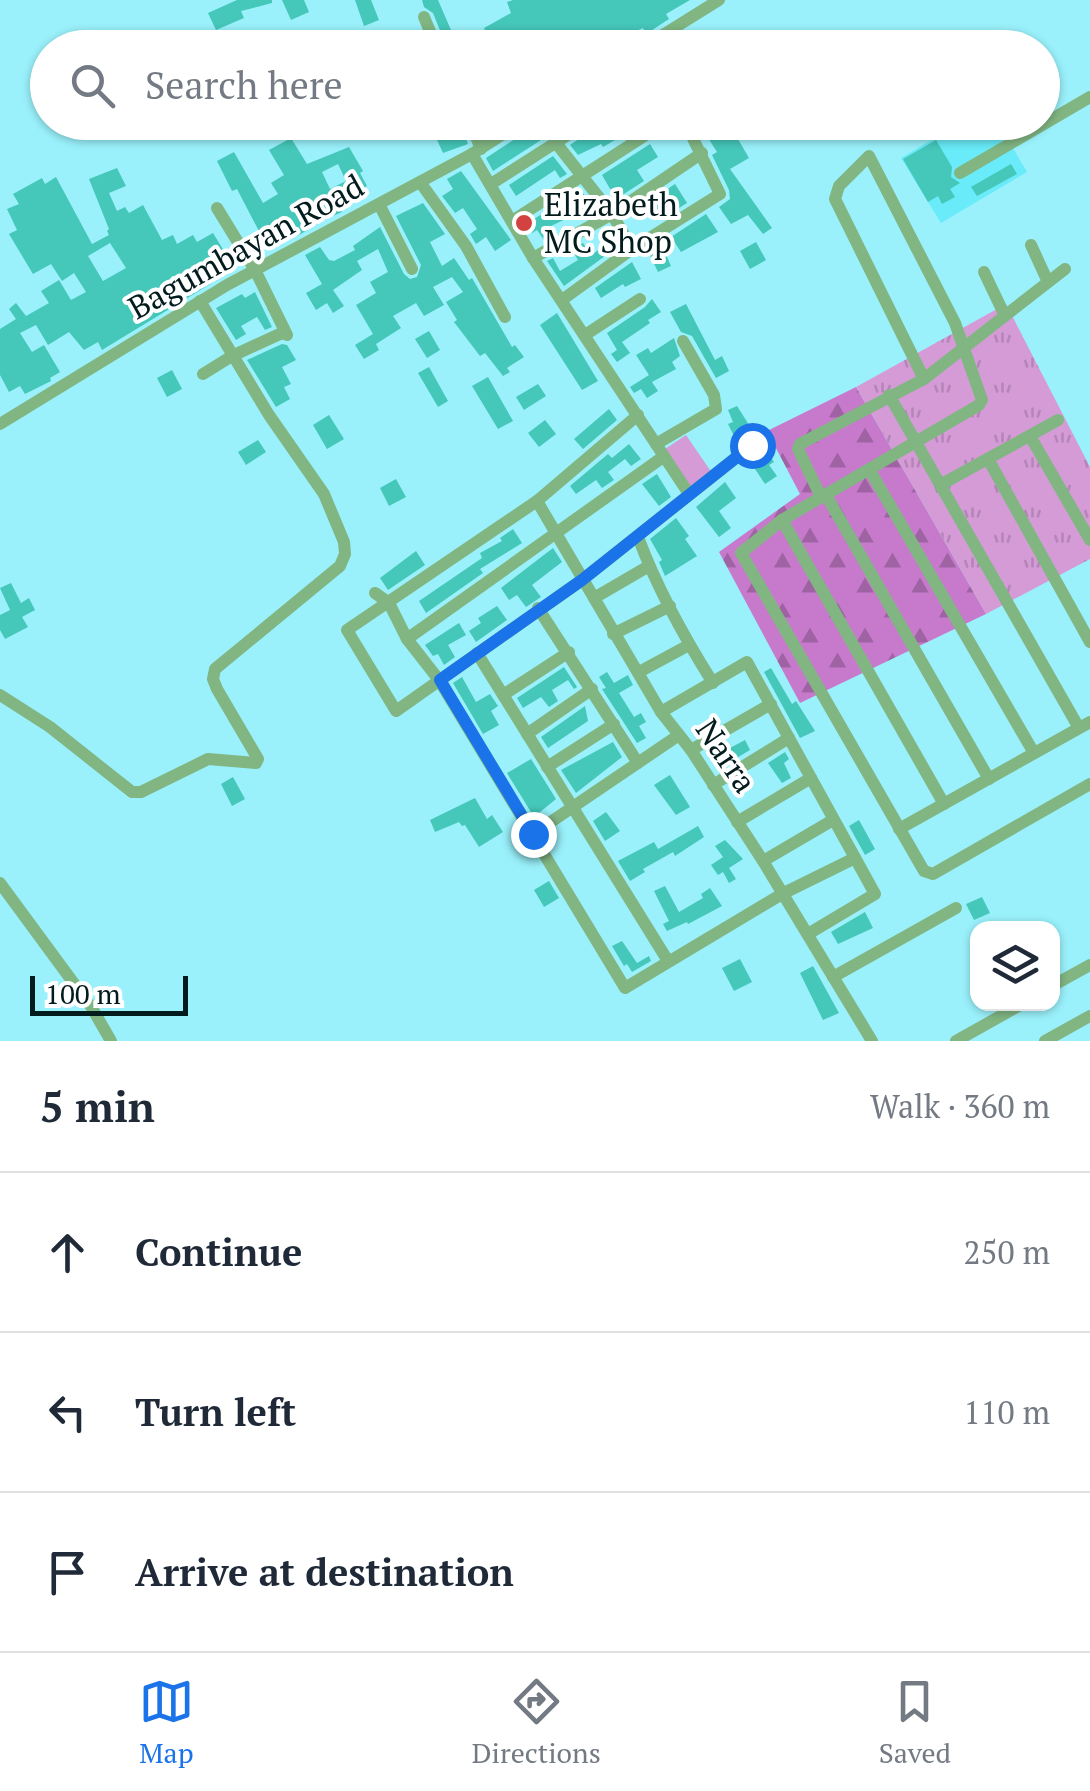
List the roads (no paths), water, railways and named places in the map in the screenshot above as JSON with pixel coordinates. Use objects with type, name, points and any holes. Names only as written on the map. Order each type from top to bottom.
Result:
[{"type":"street","points":[[671,30],[719,0]]},
{"type":"street","points":[[424,17],[429,30]]},
{"type":"street","points":[[1060,115],[1090,97]]},
{"type":"street","points":[[474,140],[491,184],[532,258],[689,494]]},
{"type":"street","name":"Bagumbayan Road","points":[[0,424],[200,301],[493,140]]},
{"type":"street","points":[[491,184],[561,140]]},
{"type":"street","points":[[512,220],[638,140]]},
{"type":"street","points":[[562,300],[632,249],[720,194],[695,140]]},
{"type":"street","points":[[960,173],[1016,140]]},
{"type":"street","points":[[556,143],[612,214],[632,249]]},
{"type":"street","points":[[532,258],[612,214],[702,153]]},
{"type":"street","points":[[924,379],[835,199],[838,186],[868,156],[954,323],[982,395],[980,405],[782,520],[741,553],[924,871],[933,874],[1090,784]]},
{"type":"street","points":[[420,182],[466,246],[505,317]]},
{"type":"street","points":[[379,204],[412,269]]},
{"type":"street","points":[[203,374],[232,356],[282,333],[288,334],[217,208]]},
{"type":"street","points":[[1031,245],[1048,282]]},
{"type":"street","points":[[988,779],[798,449],[800,444],[924,379],[1065,269]]},
{"type":"street","points":[[984,272],[1005,316]]},
{"type":"street","points":[[585,335],[640,299]]},
{"type":"street","points":[[0,696],[50,727],[132,792],[141,792],[208,759],[256,763],[258,759],[213,679],[214,669],[340,566],[344,542],[324,494],[200,301]]},
{"type":"street","points":[[407,640],[558,533],[716,408],[714,395],[684,341]]},
{"type":"street","points":[[890,396],[1084,725],[899,829]]},
{"type":"street","points":[[638,415],[538,501],[348,630],[396,711],[582,580],[752,445]]},
{"type":"street","points":[[940,485],[1058,420]]},
{"type":"street","points":[[1030,436],[1090,540]]},
{"type":"street","points":[[988,459],[1090,642]]},
{"type":"street","points":[[869,469],[1034,753]]},
{"type":"street","name":"Narra","points":[[538,501],[661,712],[691,750],[872,1041]]},
{"type":"street","points":[[782,520],[944,804]]},
{"type":"street","points":[[638,537],[689,645],[713,683]]},
{"type":"street","points":[[594,598],[649,566]]},
{"type":"street","points":[[374,593],[389,603],[407,640],[440,680],[625,988],[782,894],[856,858]]},
{"type":"street","points":[[613,634],[670,606]]},
{"type":"street","points":[[538,608],[638,763]]},
{"type":"street","points":[[639,672],[689,645]]},
{"type":"street","points":[[477,652],[668,961]]},
{"type":"street","points":[[502,694],[569,652]]},
{"type":"street","points":[[661,712],[747,662],[875,894],[808,934]]},
{"type":"street","points":[[527,734],[592,689]]},
{"type":"street","points":[[691,750],[770,704]]},
{"type":"street","points":[[547,767],[614,724]]},
{"type":"street","points":[[533,834],[678,735]]},
{"type":"street","points":[[713,785],[789,738]]},
{"type":"street","points":[[737,822],[811,778]]},
{"type":"street","points":[[762,862],[833,820]]},
{"type":"street","points":[[0,882],[112,1041]]},
{"type":"street","points":[[834,976],[956,908]]},
{"type":"street","points":[[1060,982],[1090,965]]},
{"type":"street","points":[[956,1041],[1010,1011]]},
{"type":"street","points":[[1045,1041],[1090,1016]]},
{"type":"place","name":"Elizabeth MC Shop","points":[[524,223]]}]
